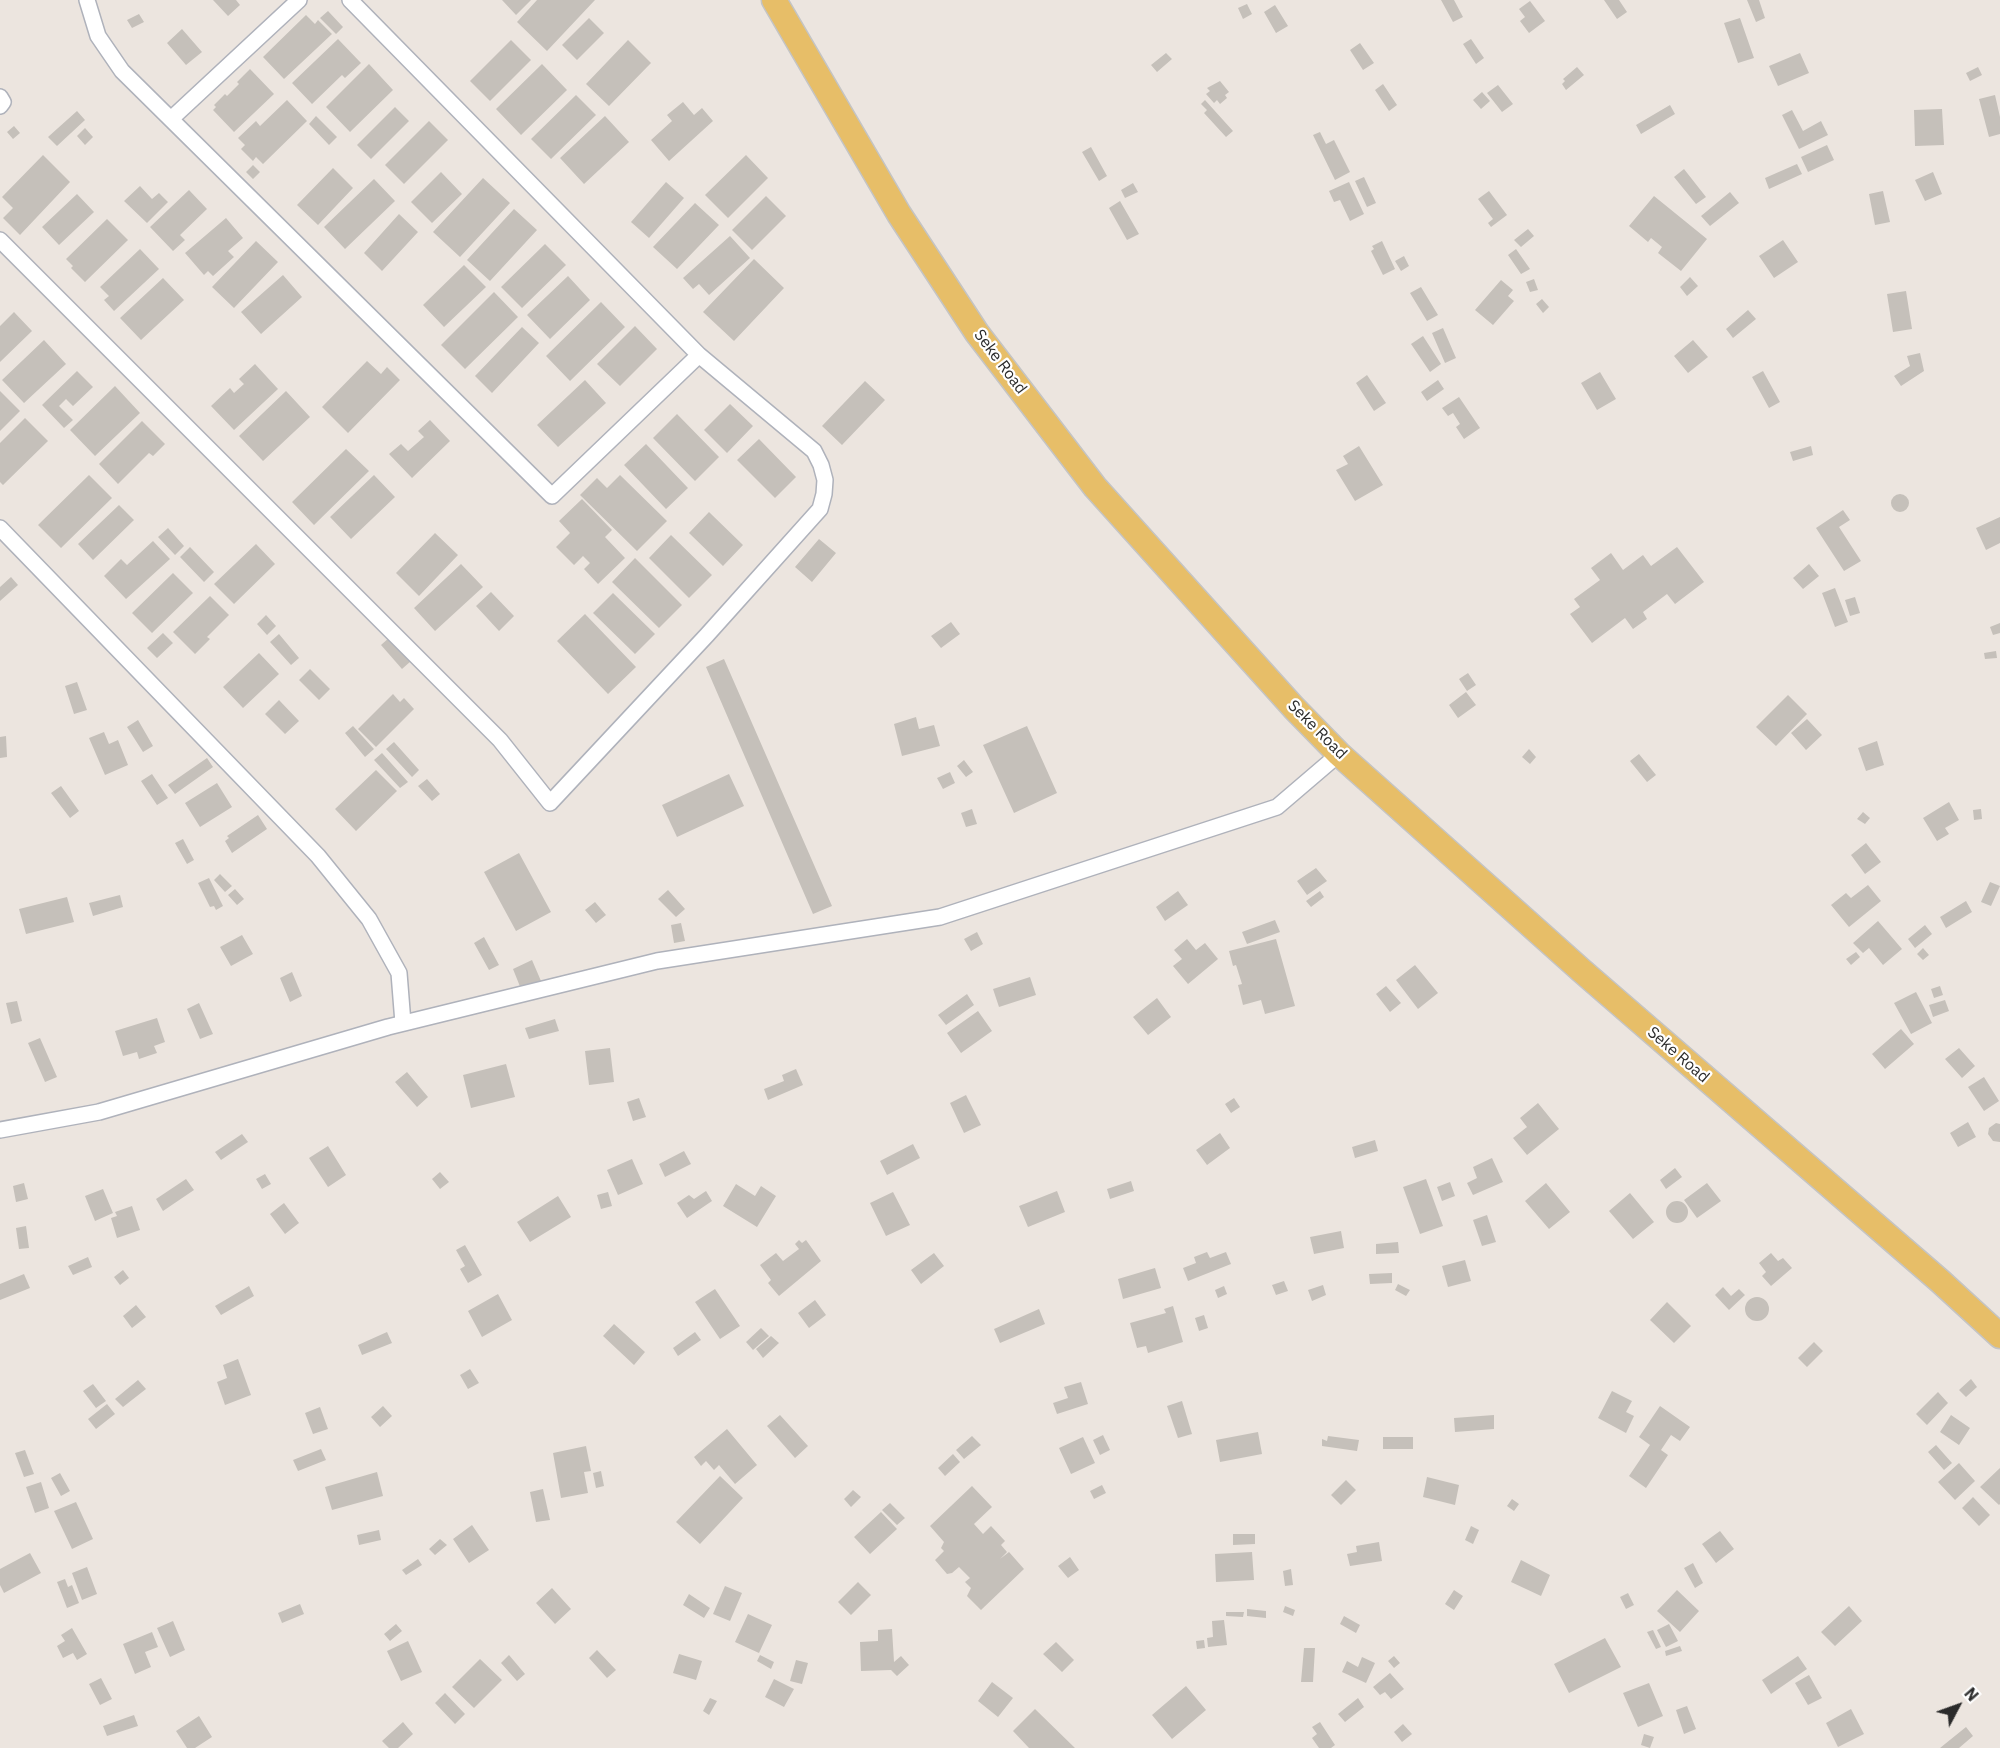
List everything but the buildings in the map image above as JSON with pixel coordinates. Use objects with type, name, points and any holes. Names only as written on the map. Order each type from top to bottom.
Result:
[{"type":"main road","name":"Seke Road","points":[[774,0],[899,214],[977,333],[1095,487],[1294,708],[1339,754],[1582,971],[1940,1281],[2000,1336]]},
{"type":"street","points":[[87,0],[98,36],[122,71],[552,496],[699,355]]},
{"type":"street","points":[[171,119],[299,0]]},
{"type":"street","points":[[0,240],[500,740],[550,803],[707,635],[820,509],[825,480],[814,451],[699,355],[350,0]]},
{"type":"street","points":[[0,96],[3,102],[0,106]]},
{"type":"street","points":[[0,528],[310,848],[362,910],[399,973],[403,1023]]},
{"type":"street","points":[[0,1130],[99,1112],[403,1023],[657,961],[940,917],[1277,807],[1339,754]]}]
